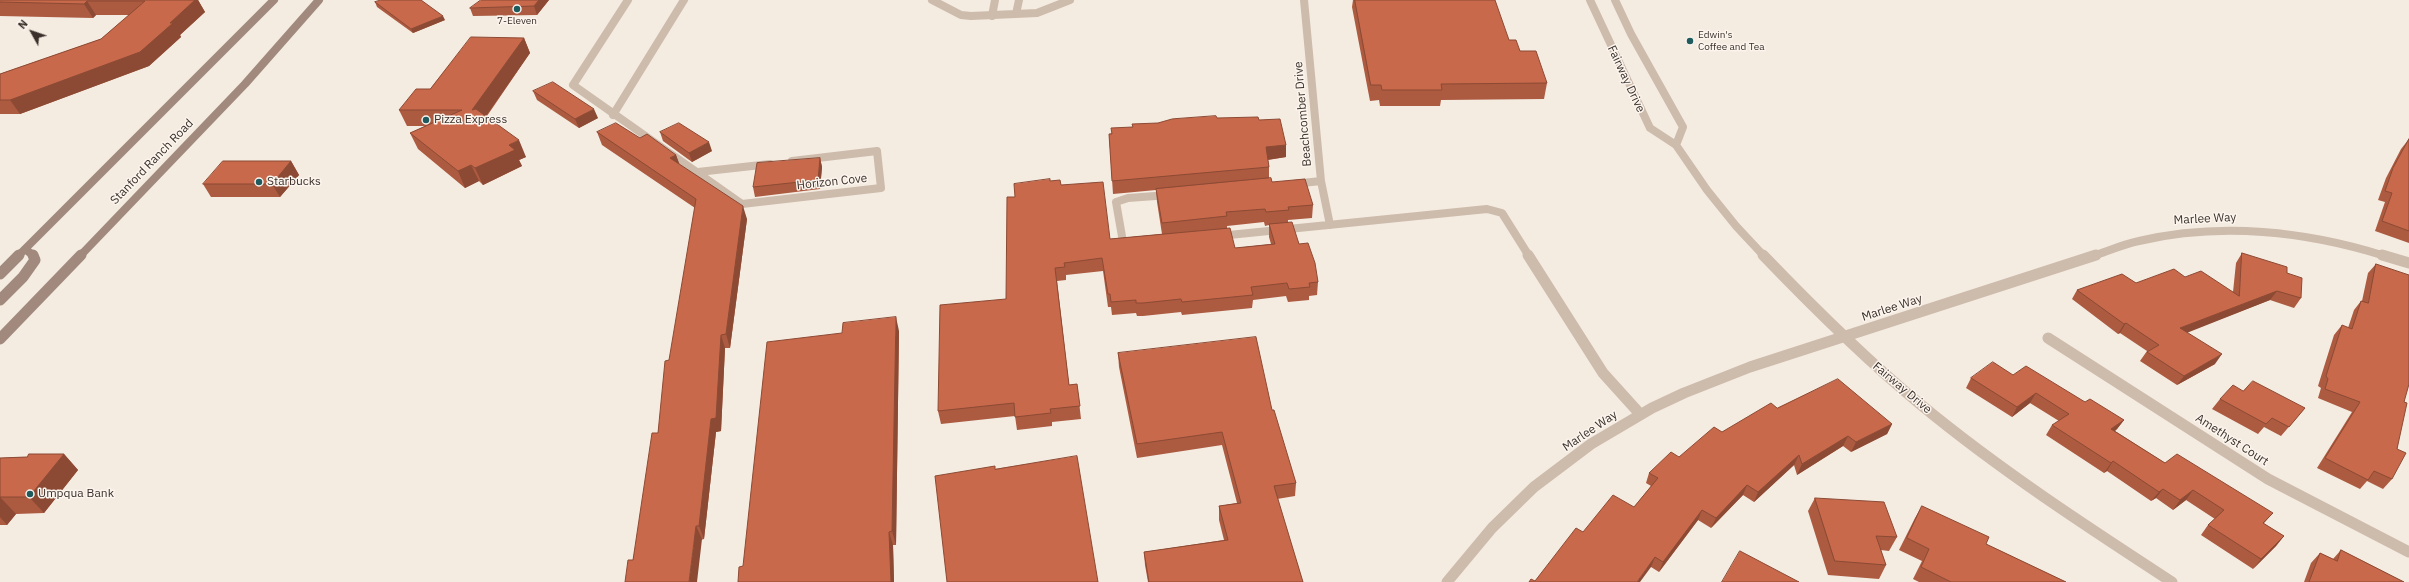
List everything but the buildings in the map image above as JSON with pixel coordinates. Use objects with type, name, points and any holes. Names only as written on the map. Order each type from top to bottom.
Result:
[{"type":"main road","points":[[0,274],[274,0]]},
{"type":"main road","name":"Stanford Ranch Road","points":[[1,337],[245,84],[319,0]]},
{"type":"main road","points":[[0,300],[23,277],[35,260],[33,254],[25,249]]},
{"type":"street","points":[[628,0],[573,85],[613,115],[698,172]]},
{"type":"street","points":[[613,115],[684,0]]},
{"type":"street","points":[[932,0],[961,15],[992,16],[1042,11],[1070,0]]},
{"type":"street","points":[[992,16],[995,0]]},
{"type":"street","points":[[1016,14],[1019,0]]},
{"type":"street","name":"Beachcomber Drive","points":[[1304,0],[1321,181],[1330,225]]},
{"type":"street","name":"Fairway Drive","points":[[1590,0],[1650,128],[1676,145],[1707,190],[1736,226],[1772,266],[1843,338],[1920,404],[1982,452],[2060,508],[2172,582]]},
{"type":"street","name":"Fairway Drive","points":[[1615,0],[1683,127],[1676,145]]},
{"type":"street","name":"Horizon Cove","points":[[877,150],[881,188],[742,204],[698,172],[877,150]]},
{"type":"street","points":[[1282,185],[1321,181]]},
{"type":"street","points":[[1138,244],[1123,242],[1116,202],[1119,200],[1182,194]]},
{"type":"street","points":[[1207,237],[1486,209],[1502,213],[1603,373],[1640,414]]},
{"type":"street","name":"Marlee Way","points":[[1446,582],[1484,537],[1534,488],[1582,451],[1640,414],[1688,389],[1718,378],[2138,241],[2171,234],[2233,230],[2281,233],[2331,242],[2409,263]]},
{"type":"street","name":"Amethyst Court","points":[[2048,338],[2268,479],[2409,552]]},
{"type":"place","name":"7-Eleven","points":[[517,9]]},
{"type":"place","name":"Edwin's Coffee and Tea","points":[[1690,41]]},
{"type":"place","name":"Pizza Express","points":[[426,120]]},
{"type":"place","name":"Starbucks","points":[[259,182]]},
{"type":"place","name":"Umpqua Bank","points":[[30,494]]}]
